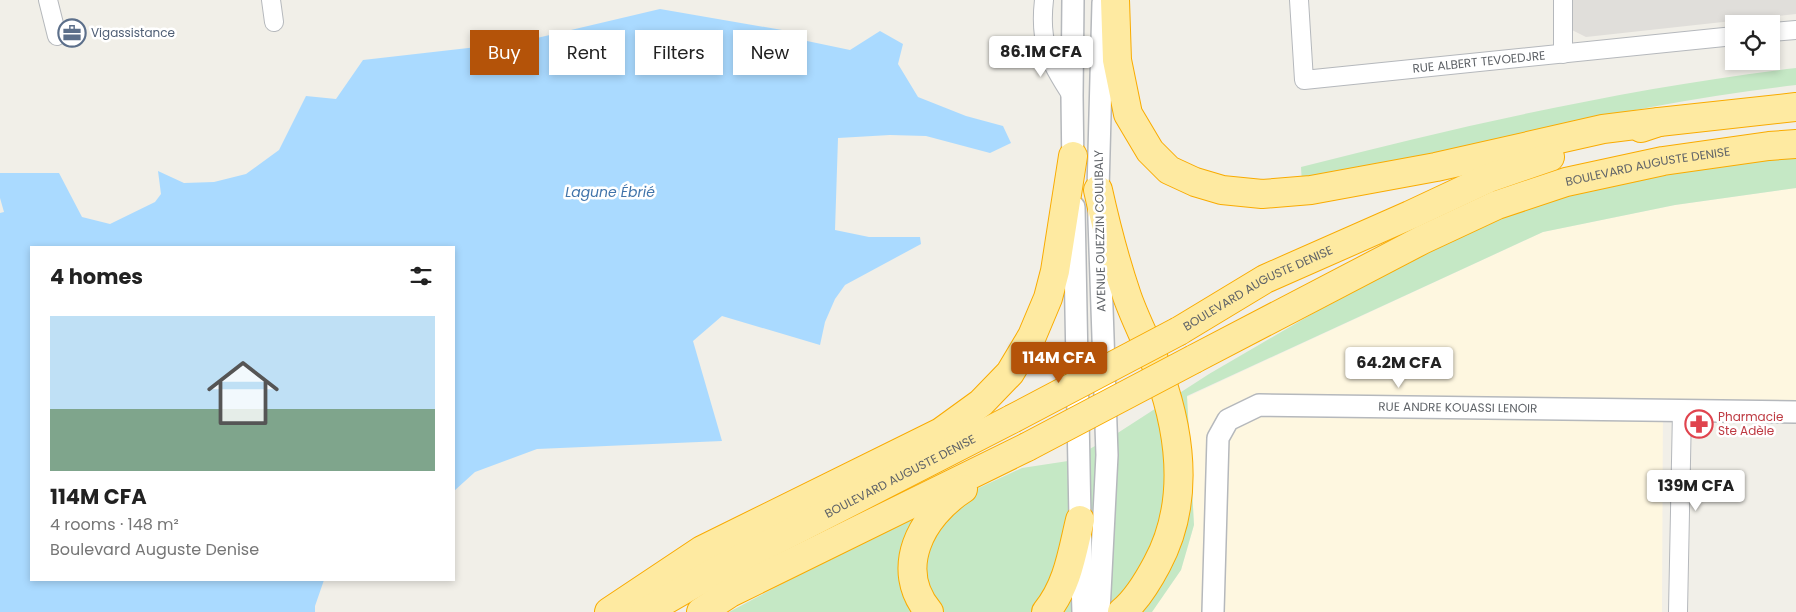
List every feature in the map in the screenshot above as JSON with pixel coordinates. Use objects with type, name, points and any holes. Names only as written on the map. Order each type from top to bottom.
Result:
[{"type":"highway","points":[[1115,0],[1117,60],[1128,114],[1150,151],[1169,170],[1195,182],[1222,190],[1262,194],[1311,190],[1436,167],[1603,129],[1659,122]]},
{"type":"highway","name":"BOULEVARD AUGUSTE DENISE","points":[[645,612],[716,571],[1179,331],[1265,279],[1410,215],[1488,178],[1659,122],[1796,107]]},
{"type":"highway","name":"BOULEVARD AUGUSTE DENISE","points":[[700,612],[730,593],[1027,447],[1422,240],[1498,205],[1566,182],[1663,161],[1796,144]]},
{"type":"highway","points":[[609,612],[702,550],[942,432],[981,403],[1010,373],[1032,336],[1048,298],[1055,270],[1073,156]]},
{"type":"highway","points":[[1098,190],[1110,246],[1128,298],[1158,372],[1172,415],[1178,449],[1179,479],[1175,516],[1164,552],[1148,581],[1122,612]]},
{"type":"highway","points":[[929,612],[921,602],[913,580],[913,557],[920,534],[952,496],[1027,447]]},
{"type":"highway","points":[[1046,612],[1054,602],[1066,579],[1080,520]]},
{"type":"street","points":[[48,0],[57,36]]},
{"type":"street","points":[[271,0],[274,22]]},
{"type":"street","points":[[1044,0],[1041,22],[1044,42],[1054,69],[1072,96]]},
{"type":"street","name":"AVENUE OUEZZIN COULIBALY","points":[[1074,0],[1072,96],[1083,612]]},
{"type":"street","name":"AVENUE OUEZZIN COULIBALY","points":[[1099,612],[1107,455],[1098,190],[1103,0]]},
{"type":"street","name":"RUE ALBERT TEVOEDJRE","points":[[1299,0],[1304,80],[1725,37]]},
{"type":"street","points":[[1563,54],[1564,0]]},
{"type":"street","points":[[1780,31],[1796,30]]},
{"type":"street","name":"RUE ANDRE KOUASSI LENOIR","points":[[1212,612],[1218,438],[1228,420],[1259,405],[1796,412]]},
{"type":"street","points":[[1678,612],[1682,411]]},
{"type":"shaded area","points":[[1573,0],[1796,0],[1796,14],[1780,16],[1725,15],[1725,22],[1586,37],[1572,30]]},
{"type":"shaded area","points":[[1796,188],[1796,401],[1663,399],[1662,612],[1152,612],[1181,570],[1194,525],[1187,397],[1543,232],[1675,205]]},
{"type":"green space","points":[[1796,68],[1796,85],[1671,103],[1610,115],[1486,141],[1302,184],[1301,167],[1485,122],[1671,86]]},
{"type":"green space","points":[[1796,154],[1796,188],[1675,205],[1543,232],[1187,396],[1194,525],[1181,570],[1152,612],[729,612],[860,543],[1022,468],[1068,461],[1113,436],[1209,374],[1427,247],[1502,214],[1568,192],[1666,172]]},
{"type":"water","name":"Lagune Ébrié","points":[[660,9],[782,30],[733,30],[733,75],[807,75],[807,41],[850,50],[880,31],[903,44],[898,64],[918,97],[966,116],[1003,126],[1011,143],[990,153],[926,136],[890,135],[838,138],[835,230],[869,237],[920,237],[921,244],[845,285],[835,299],[825,322],[820,345],[722,316],[693,341],[722,441],[537,449],[475,472],[455,490],[455,246],[30,246],[30,581],[324,581],[315,606],[315,612],[0,612],[0,213],[4,212],[0,198],[0,173],[59,173],[82,217],[110,224],[155,202],[161,194],[158,171],[184,183],[214,182],[246,174],[279,150],[306,96],[336,99],[363,60],[470,48],[470,75],[539,75],[539,38],[549,35],[549,75],[625,75],[625,30],[571,30]]},
{"type":"place","name":"Vigassistance","points":[[72,33]]},
{"type":"place","name":"Pharmacie Ste Adèle","points":[[1699,424]]}]
